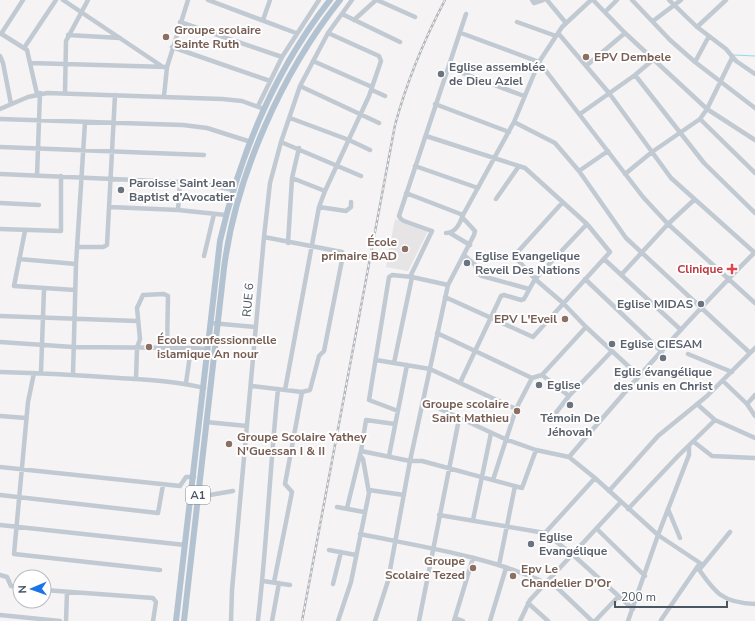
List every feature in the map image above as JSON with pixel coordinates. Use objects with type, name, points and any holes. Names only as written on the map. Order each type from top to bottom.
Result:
[{"type":"main road","name":"A1","points":[[184,621],[206,422],[220,240],[233,190],[264,109],[299,43],[330,0]]},
{"type":"main road","name":"A1","points":[[176,621],[208,349],[214,323],[227,241],[249,166],[277,100],[296,64],[322,23],[340,0]]},
{"type":"street","points":[[22,0],[1,35],[28,51],[39,94],[40,120],[37,176]]},
{"type":"street","points":[[24,48],[56,0]]},
{"type":"street","points":[[63,0],[82,11],[165,67]]},
{"type":"street","points":[[65,93],[65,49],[68,35],[88,0]]},
{"type":"street","points":[[164,96],[165,67],[188,0]]},
{"type":"street","points":[[208,0],[216,1],[296,33]]},
{"type":"street","points":[[263,20],[270,0]]},
{"type":"street","points":[[258,106],[282,57],[296,33],[319,0]]},
{"type":"street","name":"RUE 6","points":[[231,621],[232,590],[255,328],[270,183],[281,142],[300,86],[328,33],[352,0]]},
{"type":"street","points":[[354,20],[377,0],[415,17]]},
{"type":"street","points":[[532,0],[534,3],[543,0]]},
{"type":"street","points":[[547,0],[566,23]]},
{"type":"street","points":[[470,244],[448,233],[456,229],[495,159],[514,122],[539,62],[566,23],[592,0],[625,33],[707,109],[755,140]]},
{"type":"street","points":[[605,12],[617,0]]},
{"type":"street","points":[[632,0],[696,62],[755,108]]},
{"type":"street","points":[[669,0],[697,27],[726,49],[732,58],[755,74]]},
{"type":"street","points":[[653,21],[681,0]]},
{"type":"street","points":[[697,27],[726,0]]},
{"type":"street","points":[[342,14],[400,42]]},
{"type":"street","points":[[394,363],[411,277],[432,232],[431,230],[400,219],[399,216],[426,136],[435,104],[461,33],[466,14]]},
{"type":"street","points":[[180,22],[282,57]]},
{"type":"street","points":[[517,22],[557,35],[609,93],[671,178],[755,253],[729,278],[639,376],[569,457]]},
{"type":"street","points":[[285,390],[311,247],[320,207],[325,191],[372,88],[381,61],[379,56],[328,33]]},
{"type":"street","points":[[461,33],[539,62],[643,197],[668,224],[755,303]]},
{"type":"street","points":[[586,66],[625,33]]},
{"type":"street","points":[[68,35],[120,38]]},
{"type":"street","points":[[696,62],[709,36]]},
{"type":"street","points":[[172,48],[270,81]]},
{"type":"street","points":[[0,56],[3,63],[11,104]]},
{"type":"street","points":[[625,174],[652,152],[700,119],[707,109],[732,58]]},
{"type":"street","points":[[580,114],[635,75],[654,59]]},
{"type":"street","points":[[313,61],[372,88],[385,96]]},
{"type":"street","points":[[30,63],[165,67]]},
{"type":"street","points":[[448,68],[524,96]]},
{"type":"street","points":[[635,75],[704,163],[755,213]]},
{"type":"street","points":[[300,86],[379,123]]},
{"type":"street","points":[[0,109],[39,94],[65,93],[231,100],[258,106],[264,109]]},
{"type":"street","points":[[77,247],[102,247],[107,245],[115,123],[115,94]]},
{"type":"street","points":[[435,104],[509,132]]},
{"type":"street","points":[[290,118],[370,150]]},
{"type":"street","points":[[0,119],[183,125],[207,128],[251,142]]},
{"type":"street","points":[[700,119],[755,173]]},
{"type":"street","points":[[73,374],[76,264],[85,122]]},
{"type":"street","points":[[514,122],[552,141],[579,171],[624,234],[642,254],[750,353]]},
{"type":"street","points":[[426,136],[525,168],[587,224],[610,250],[609,254],[533,337],[445,297]]},
{"type":"street","points":[[281,142],[299,148],[361,176]]},
{"type":"street","points":[[0,147],[38,147],[204,155]]},
{"type":"street","points":[[288,242],[292,178],[299,148]]},
{"type":"street","points":[[579,171],[608,151]]},
{"type":"street","points":[[415,166],[478,188]]},
{"type":"street","points":[[496,199],[519,166]]},
{"type":"street","points":[[0,174],[180,182],[205,184],[233,190]]},
{"type":"street","points":[[0,230],[61,231],[61,176]]},
{"type":"street","points":[[292,178],[325,191]]},
{"type":"street","points":[[178,210],[180,182]]},
{"type":"street","points":[[375,621],[383,600],[396,541],[410,461],[448,285],[470,244],[475,231],[462,216],[406,193]]},
{"type":"street","points":[[622,274],[668,224],[694,200]]},
{"type":"street","points":[[320,207],[346,211],[351,207],[351,202]]},
{"type":"street","points":[[562,202],[514,256],[535,279],[563,303],[611,352],[639,376]]},
{"type":"street","points":[[0,203],[39,205]]},
{"type":"street","points":[[110,207],[178,210],[226,215]]},
{"type":"street","points":[[204,256],[214,214]]},
{"type":"street","points":[[460,383],[474,350],[503,295],[522,300],[535,279],[587,224]]},
{"type":"street","points":[[25,231],[14,286],[76,290]]},
{"type":"street","points":[[251,386],[302,392],[310,390],[319,356],[324,351],[343,255],[342,252],[264,237]]},
{"type":"street","points":[[464,255],[475,265],[478,274],[529,289]]},
{"type":"street","points":[[19,259],[76,264]]},
{"type":"street","points":[[604,259],[682,330]]},
{"type":"street","points":[[398,411],[369,400],[389,277],[392,274],[448,285]]},
{"type":"street","points":[[585,279],[662,352]]},
{"type":"street","points":[[41,372],[44,288]]},
{"type":"street","points":[[136,379],[137,348],[140,339],[137,321],[137,308],[143,295],[167,294],[167,347]]},
{"type":"street","points":[[0,316],[137,321]]},
{"type":"street","points":[[214,323],[255,328]]},
{"type":"street","points":[[437,333],[532,378],[542,375],[586,327]]},
{"type":"street","points":[[0,342],[73,347],[167,347],[208,349]]},
{"type":"street","points":[[186,384],[191,348]]},
{"type":"street","points":[[609,491],[658,436],[723,381],[755,348]]},
{"type":"street","points":[[551,419],[569,396],[611,352]]},
{"type":"street","points":[[688,354],[732,372]]},
{"type":"street","points":[[376,360],[430,369],[516,409]]},
{"type":"street","points":[[389,456],[407,365]]},
{"type":"street","points":[[0,372],[73,374],[186,384],[204,388]]},
{"type":"street","points":[[34,373],[26,418],[13,553],[15,555],[160,570]]},
{"type":"street","points":[[542,375],[569,396]]},
{"type":"street","points":[[493,480],[516,409],[532,378]]},
{"type":"street","points":[[723,381],[746,404],[755,416]]},
{"type":"street","points":[[258,620],[263,581],[270,460],[278,389]]},
{"type":"street","points":[[274,582],[292,492],[286,484],[302,392]]},
{"type":"street","points":[[746,404],[755,396]]},
{"type":"street","points":[[424,401],[459,419],[506,439],[536,450],[569,457],[595,478],[620,503],[658,535],[700,563],[699,569],[709,585],[726,599],[744,605],[755,604]]},
{"type":"street","points":[[697,404],[715,420],[755,438]]},
{"type":"street","points":[[0,416],[26,418]]},
{"type":"street","points":[[419,621],[432,549],[459,419]]},
{"type":"street","points":[[347,508],[366,420],[395,424]]},
{"type":"street","points":[[628,509],[715,420]]},
{"type":"street","points":[[206,422],[247,426]]},
{"type":"street","points":[[473,520],[491,433]]},
{"type":"street","points":[[694,442],[712,456],[755,458]]},
{"type":"street","points":[[628,621],[658,535],[689,455],[689,446]]},
{"type":"street","points":[[360,453],[389,456],[410,461],[422,461],[523,488],[536,450]]},
{"type":"street","points":[[338,621],[351,582],[369,490],[363,459],[360,453]]},
{"type":"street","points":[[0,467],[181,486],[186,477],[194,477]]},
{"type":"street","points":[[545,534],[595,478]]},
{"type":"street","points":[[0,495],[158,513],[163,485]]},
{"type":"street","points":[[499,565],[515,486]]},
{"type":"street","points":[[369,490],[404,495]]},
{"type":"street","points":[[198,497],[232,491]]},
{"type":"street","points":[[520,621],[528,603],[620,503]]},
{"type":"street","points":[[337,507],[364,512]]},
{"type":"street","points":[[668,509],[680,538]]},
{"type":"street","points":[[439,515],[508,526],[545,534],[572,554],[633,609]]},
{"type":"street","points":[[0,525],[185,545]]},
{"type":"street","points":[[597,529],[644,576]]},
{"type":"street","points":[[661,620],[688,579],[699,569],[730,532]]},
{"type":"street","points":[[360,534],[473,558],[547,581],[592,621]]},
{"type":"street","points":[[329,550],[356,555]]},
{"type":"street","points":[[333,584],[340,552]]},
{"type":"street","points":[[463,621],[454,620],[473,558]]},
{"type":"street","points":[[490,621],[506,568]]},
{"type":"street","points":[[0,575],[7,577],[12,586]]},
{"type":"street","points":[[263,581],[290,585]]},
{"type":"street","points":[[272,621],[279,583]]},
{"type":"street","points":[[52,591],[153,598],[156,602],[153,621]]},
{"type":"street","points":[[66,621],[67,592]]},
{"type":"street","points":[[596,621],[618,597]]},
{"type":"street","points":[[528,603],[548,621]]},
{"type":"street","points":[[0,615],[60,621]]},
{"type":"shaded area","name":"École primaire BAD","points":[[395,219],[428,231],[408,271],[386,267]]},
{"type":"waterway","points":[[734,55],[755,56]]},
{"type":"railway","points":[[302,621],[395,125],[417,61],[445,0]]},
{"type":"place","name":"Groupe scolaire Sainte Ruth","points":[[166,37]]},
{"type":"place","name":"EPV Dembele","points":[[586,57]]},
{"type":"place","name":"Eglise assemblée de Dieu Aziel","points":[[441,74]]},
{"type":"place","name":"Paroisse Saint Jean Baptist d’Avocatier","points":[[121,190]]},
{"type":"place","name":"École primaire BAD","points":[[405,249]]},
{"type":"place","name":"Eglise Evangelique Reveil Des Nations","points":[[467,263]]},
{"type":"place","name":"Clinique","points":[[732,269]]},
{"type":"place","name":"Eglise MIDAS","points":[[701,304]]},
{"type":"place","name":"EPV L'Eveil","points":[[565,319]]},
{"type":"place","name":"Eglise CIESAM","points":[[612,344]]},
{"type":"place","name":"École confessionnelle islamique An nour","points":[[149,347]]},
{"type":"place","name":"Eglis évangélique des unis en Christ","points":[[663,358]]},
{"type":"place","name":"Eglise","points":[[539,385]]},
{"type":"place","name":"Témoin De Jéhovah","points":[[570,405]]},
{"type":"place","name":"Groupe scolaire Saint Mathieu","points":[[517,411]]},
{"type":"place","name":"Groupe Scolaire Yathey N'Guessan I & II","points":[[229,444]]},
{"type":"place","name":"Eglise Evangélique","points":[[531,544]]},
{"type":"place","name":"Groupe Scolaire Tezed","points":[[473,568]]},
{"type":"place","name":"Epv Le Chandelier D'Or","points":[[513,576]]}]
